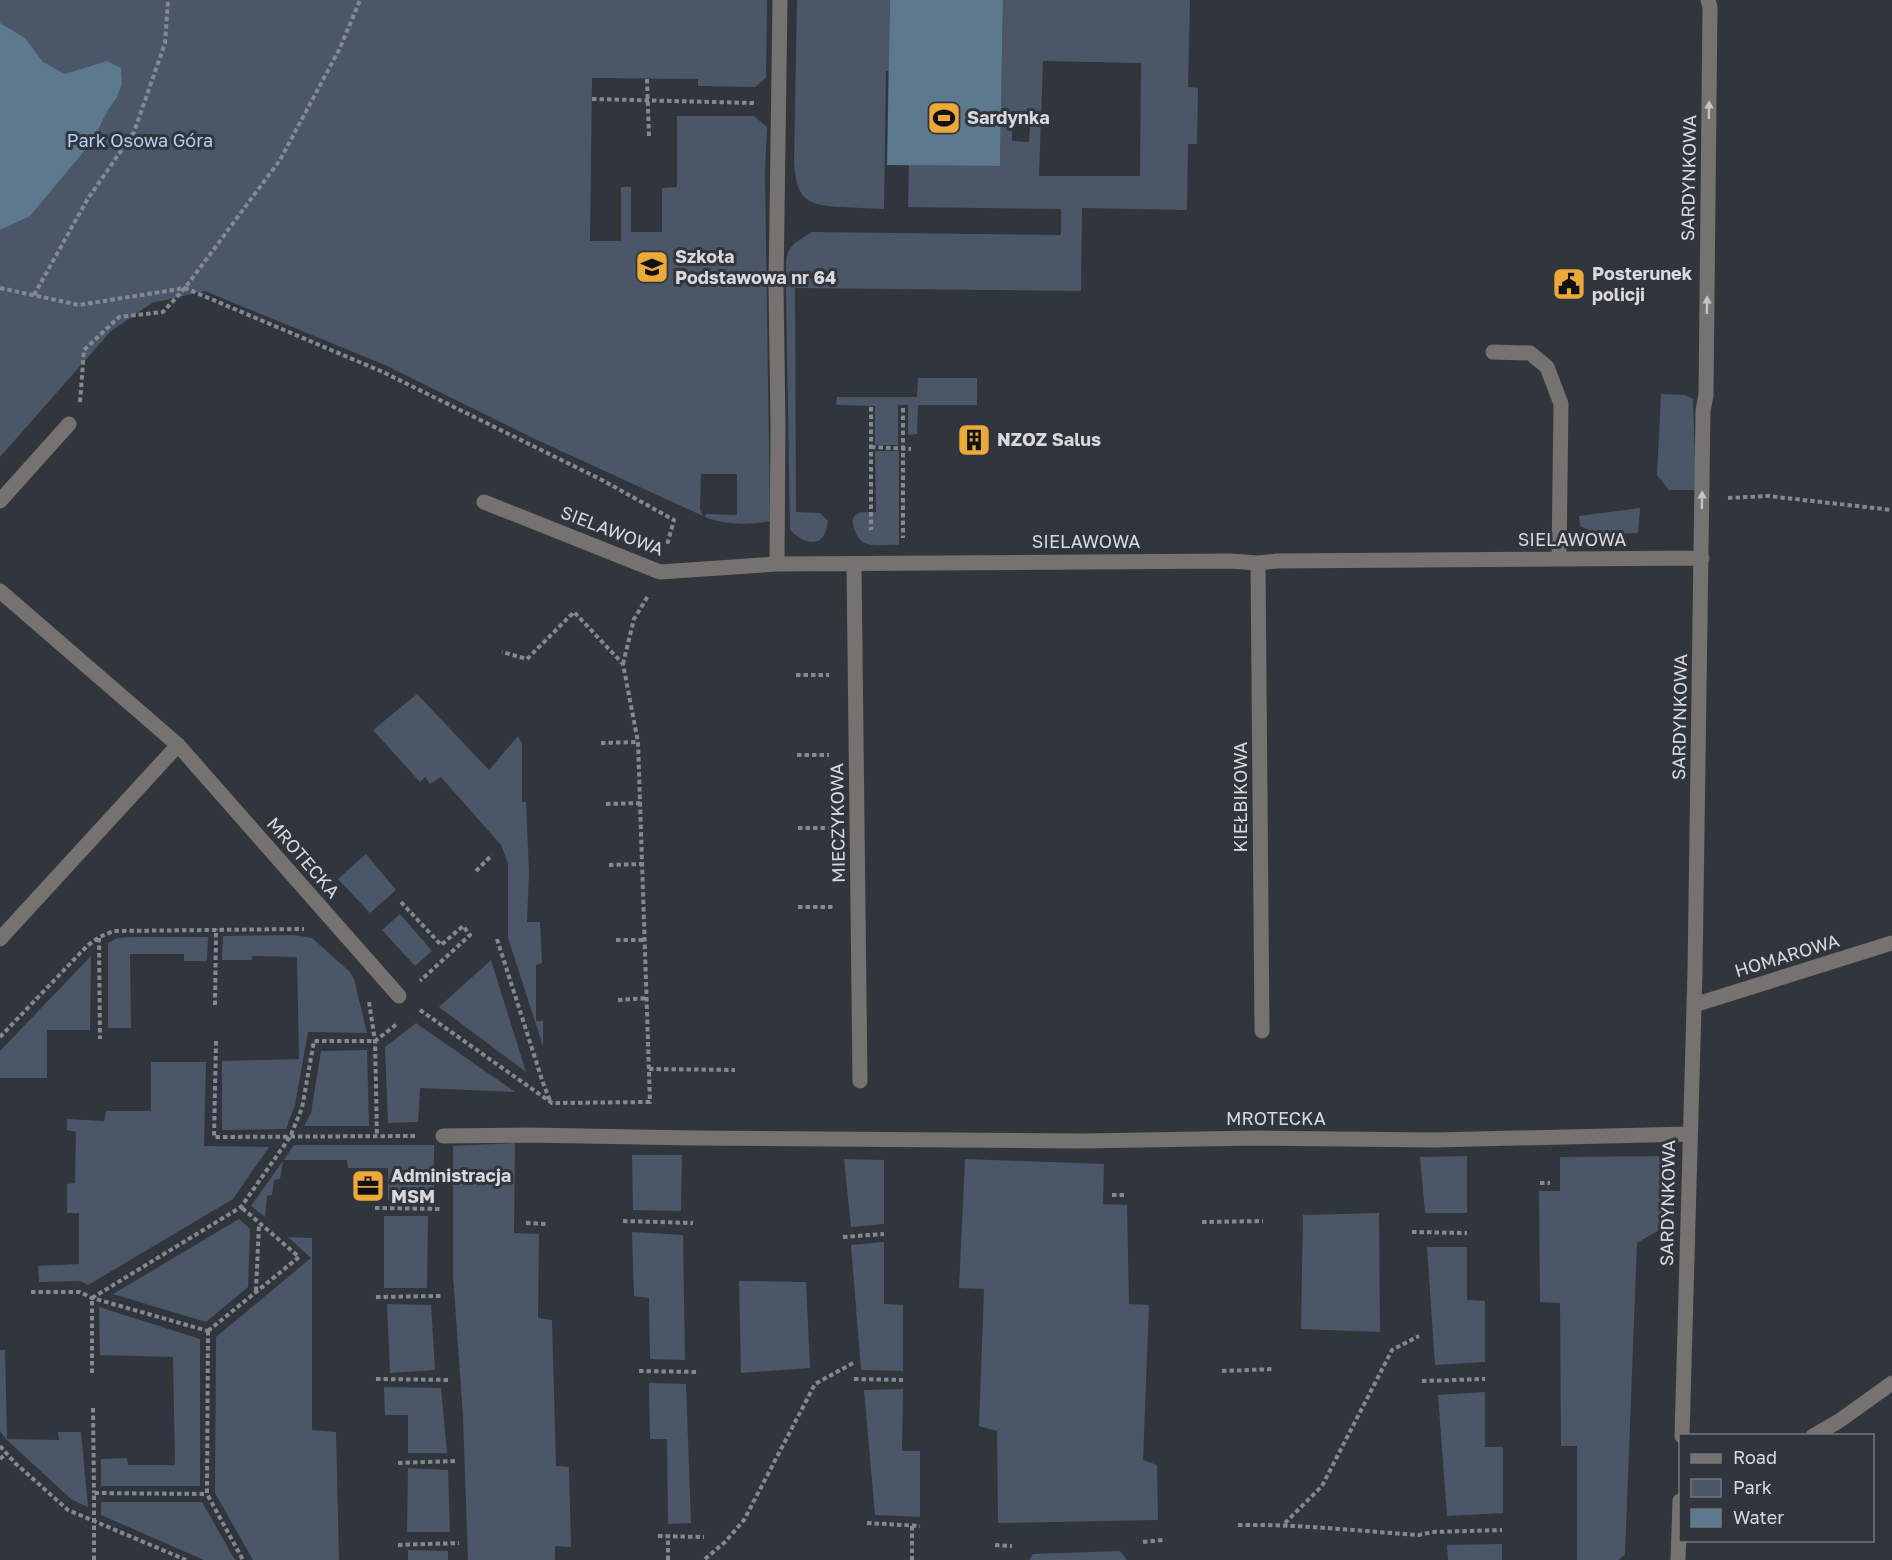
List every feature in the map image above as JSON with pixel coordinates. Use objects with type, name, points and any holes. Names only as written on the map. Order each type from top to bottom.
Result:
[{"type":"street","points":[[777,564],[776,287],[780,0]]},
{"type":"street","name":"SARDYNKOWA","points":[[1682,1434],[1694,1005],[1703,411],[1706,395],[1710,7],[1708,0]]},
{"type":"street","points":[[1493,352],[1530,353],[1547,367],[1561,404],[1559,559]]},
{"type":"street","points":[[0,501],[69,424]]},
{"type":"street","name":"SIELAWOWA","points":[[484,501],[660,572],[777,564],[903,562],[1230,561],[1258,563],[1702,558]]},
{"type":"street","name":"KIEŁBIKOWA","points":[[1258,563],[1262,1030]]},
{"type":"street","name":"MIECZYKOWA","points":[[854,564],[860,1081]]},
{"type":"street","name":"MROTECKA","points":[[0,591],[178,745],[399,996]]},
{"type":"street","points":[[0,939],[178,745]]},
{"type":"street","name":"HOMAROWA","points":[[1694,1005],[1892,943]]},
{"type":"street","name":"MROTECKA","points":[[443,1136],[998,1141],[1248,1138],[1406,1140],[1689,1134]]},
{"type":"street","points":[[1816,1434],[1839,1421],[1892,1383]]},
{"type":"street","points":[[1678,1560],[1679,1530]]},
{"type":"path","points":[[34,295],[87,200],[134,132],[165,43],[168,0]]},
{"type":"path","points":[[69,424],[82,399],[84,350],[119,317],[163,312],[185,288],[280,160],[340,48],[360,0]]},
{"type":"path","points":[[647,79],[648,136]]},
{"type":"path","points":[[592,99],[779,104]]},
{"type":"path","points":[[0,288],[79,305],[185,288],[394,377],[602,480],[674,520],[660,572],[634,619],[623,664],[638,742],[650,1102],[552,1103],[417,1008]]},
{"type":"path","points":[[871,407],[871,530]]},
{"type":"path","points":[[903,408],[903,562]]},
{"type":"path","points":[[872,447],[911,449]]},
{"type":"path","points":[[1702,500],[1768,496],[1892,510]]},
{"type":"path","points":[[502,652],[527,659],[574,612],[623,664]]},
{"type":"path","points":[[796,675],[817,675]]},
{"type":"path","points":[[601,743],[638,742]]},
{"type":"path","points":[[797,754],[815,754]]},
{"type":"path","points":[[606,804],[641,803]]},
{"type":"path","points":[[798,828],[818,828]]},
{"type":"path","points":[[476,871],[492,855]]},
{"type":"path","points":[[609,865],[641,864]]},
{"type":"path","points":[[401,902],[441,945],[463,926],[470,935],[417,984]]},
{"type":"path","points":[[798,907],[817,906]]},
{"type":"path","points":[[0,1037],[87,946],[99,937],[114,931],[295,928]]},
{"type":"path","points":[[215,1005],[216,929]]},
{"type":"path","points":[[99,937],[100,1039]]},
{"type":"path","points":[[497,939],[543,1083],[552,1103]]},
{"type":"path","points":[[616,940],[645,940]]},
{"type":"path","points":[[618,999],[648,998]]},
{"type":"path","points":[[92,1298],[241,1207],[290,1137],[302,1108],[314,1041],[375,1041],[402,1019]]},
{"type":"path","points":[[216,1041],[214,1137],[443,1136]]},
{"type":"path","points":[[375,1041],[377,1136]]},
{"type":"path","points":[[649,1069],[735,1070]]},
{"type":"path","points":[[1539,1184],[1550,1183]]},
{"type":"path","points":[[1112,1195],[1127,1195]]},
{"type":"path","points":[[241,1207],[299,1257],[208,1332],[207,1494],[243,1560]]},
{"type":"path","points":[[375,1208],[442,1209]]},
{"type":"path","points":[[623,1221],[693,1223]]},
{"type":"path","points":[[1202,1222],[1263,1221]]},
{"type":"path","points":[[256,1292],[260,1223]]},
{"type":"path","points":[[526,1223],[548,1224]]},
{"type":"path","points":[[1412,1232],[1467,1233]]},
{"type":"path","points":[[843,1237],[884,1234]]},
{"type":"path","points":[[31,1292],[80,1292],[92,1298],[208,1332]]},
{"type":"path","points":[[376,1297],[441,1296]]},
{"type":"path","points":[[92,1298],[92,1373]]},
{"type":"path","points":[[1285,1524],[1322,1486],[1392,1350],[1419,1336]]},
{"type":"path","points":[[705,1559],[725,1542],[744,1520],[815,1384],[853,1363]]},
{"type":"path","points":[[1222,1371],[1274,1369]]},
{"type":"path","points":[[639,1371],[696,1372]]},
{"type":"path","points":[[1422,1381],[1485,1378]]},
{"type":"path","points":[[376,1379],[450,1380]]},
{"type":"path","points":[[854,1379],[903,1380]]},
{"type":"path","points":[[93,1408],[94,1560]]},
{"type":"path","points":[[0,1446],[68,1510],[186,1560]]},
{"type":"path","points":[[0,1459],[7,1453]]},
{"type":"path","points":[[398,1463],[457,1461]]},
{"type":"path","points":[[94,1493],[207,1494]]},
{"type":"path","points":[[867,1523],[920,1526]]},
{"type":"path","points":[[1238,1525],[1285,1524],[1307,1528],[1419,1535],[1432,1532],[1502,1530]]},
{"type":"path","points":[[912,1526],[912,1560]]},
{"type":"path","points":[[658,1536],[704,1537]]},
{"type":"path","points":[[668,1537],[668,1560]]},
{"type":"path","points":[[1143,1542],[1163,1540]]},
{"type":"path","points":[[399,1545],[459,1543]]},
{"type":"path","points":[[995,1545],[1012,1546]]},
{"type":"green space","name":"Park Osowa Góra","points":[[0,0],[767,0],[766,78],[755,87],[698,86],[698,79],[592,78],[590,241],[621,241],[621,187],[631,187],[631,232],[662,232],[662,188],[677,187],[677,116],[754,116],[767,127],[765,172],[770,521],[737,523],[721,522],[705,517],[706,514],[737,515],[737,474],[701,474],[700,509],[703,516],[535,439],[385,365],[205,291],[152,303],[111,331],[0,457]]},
{"type":"green space","points":[[797,0],[890,0],[889,71],[886,71],[884,209],[819,205],[805,198],[797,184],[794,162]]},
{"type":"green space","points":[[1003,0],[1190,0],[1188,87],[1198,88],[1197,144],[1188,144],[1187,210],[1082,208],[1081,291],[795,288],[796,512],[820,513],[828,521],[826,530],[819,540],[808,542],[802,539],[790,530],[787,254],[795,244],[812,232],[1061,235],[1061,209],[908,207],[909,165],[1000,166]],"holes":[[[1043,61],[1141,63],[1140,176],[1039,176]],[[1012,111],[1031,112],[1029,142],[1012,141]]]},
{"type":"green space","points":[[918,378],[977,378],[977,405],[918,405],[917,434],[908,435],[908,405],[898,405],[898,445],[875,445],[875,406],[836,405],[837,397],[917,397]]},
{"type":"green space","points":[[1661,394],[1685,395],[1693,399],[1696,490],[1669,490],[1657,475]]},
{"type":"green space","points":[[875,451],[899,451],[899,545],[864,543],[854,529],[853,520],[857,514],[876,512]]},
{"type":"green space","points":[[1640,508],[1638,533],[1600,535],[1580,526],[1579,516]]},
{"type":"green space","points":[[417,694],[489,770],[518,736],[522,744],[522,802],[526,802],[529,873],[527,922],[540,922],[542,963],[536,965],[536,1021],[543,1021],[543,1046],[508,938],[508,863],[501,845],[441,777],[430,784],[425,777],[420,782],[373,730]]},
{"type":"green space","points":[[366,854],[396,890],[370,913],[338,879]]},
{"type":"green space","points":[[400,914],[432,951],[415,966],[382,930]]},
{"type":"green space","points":[[294,935],[312,938],[350,972],[354,979],[367,1033],[308,1032],[295,1105],[286,1129],[222,1130],[222,1061],[299,1059],[297,957],[252,956],[252,960],[222,960],[223,936]]},
{"type":"green space","points":[[208,937],[207,961],[184,961],[184,954],[130,954],[131,1028],[108,1028],[108,943],[118,938]]},
{"type":"green space","points":[[91,956],[90,1030],[47,1030],[47,1078],[0,1078],[0,1051]]},
{"type":"green space","points":[[491,960],[526,1072],[439,1007]]},
{"type":"green space","points":[[416,1023],[515,1092],[420,1088],[418,1122],[388,1123],[385,1047]]},
{"type":"green space","points":[[367,1050],[369,1126],[304,1126],[311,1113],[321,1051]]},
{"type":"green space","points":[[151,1062],[206,1062],[204,1146],[269,1147],[233,1199],[88,1285],[80,1281],[39,1282],[38,1266],[79,1264],[79,1213],[67,1213],[67,1184],[75,1183],[76,1132],[67,1130],[67,1119],[104,1121],[106,1111],[151,1111]]},
{"type":"green space","points":[[515,1143],[514,1233],[539,1234],[538,1318],[552,1320],[556,1466],[569,1467],[571,1547],[555,1546],[555,1560],[468,1560],[463,1417],[453,1275],[453,1146]]},
{"type":"green space","points":[[294,1145],[434,1145],[434,1201],[388,1200],[388,1168],[348,1168],[347,1160],[283,1160]]},
{"type":"green space","points":[[632,1155],[682,1155],[681,1211],[633,1210]]},
{"type":"green space","points":[[1467,1156],[1467,1213],[1425,1213],[1420,1157]]},
{"type":"green space","points":[[1672,1156],[1673,1222],[1637,1243],[1625,1555],[1618,1560],[1577,1560],[1577,1446],[1561,1446],[1560,1303],[1540,1302],[1539,1191],[1560,1191],[1560,1157]]},
{"type":"green space","points":[[844,1159],[884,1160],[884,1224],[851,1227]]},
{"type":"green space","points":[[965,1159],[1104,1164],[1103,1204],[1127,1205],[1129,1304],[1149,1305],[1143,1460],[1157,1465],[1158,1520],[998,1523],[997,1431],[979,1426],[984,1289],[959,1288]]},
{"type":"green space","points":[[283,1161],[280,1179],[274,1180],[272,1195],[267,1196],[265,1217],[251,1206]]},
{"type":"green space","points":[[1379,1213],[1380,1332],[1301,1329],[1303,1215]]},
{"type":"green space","points":[[384,1216],[428,1216],[427,1288],[384,1288]]},
{"type":"green space","points":[[239,1219],[250,1229],[248,1287],[206,1322],[113,1294]]},
{"type":"green space","points":[[632,1232],[683,1235],[685,1360],[650,1359],[649,1298],[634,1296]]},
{"type":"green space","points":[[288,1237],[312,1238],[312,1430],[336,1432],[339,1560],[253,1560],[215,1493],[216,1337],[311,1258]]},
{"type":"green space","points":[[884,1242],[884,1304],[903,1305],[903,1371],[861,1370],[851,1245]]},
{"type":"green space","points":[[1427,1247],[1467,1247],[1467,1300],[1485,1301],[1485,1362],[1435,1365]]},
{"type":"green space","points":[[739,1281],[806,1282],[810,1368],[741,1373]]},
{"type":"green space","points":[[387,1304],[431,1305],[435,1370],[390,1373]]},
{"type":"green space","points":[[99,1307],[200,1339],[200,1486],[101,1486],[101,1459],[127,1458],[128,1465],[175,1465],[173,1357],[100,1355]]},
{"type":"green space","points":[[0,1350],[5,1350],[7,1439],[59,1440],[58,1432],[81,1432],[88,1507],[71,1499],[7,1440],[0,1431]]},
{"type":"green space","points":[[649,1383],[686,1384],[691,1523],[668,1524],[667,1439],[650,1439]]},
{"type":"green space","points":[[384,1387],[441,1388],[447,1453],[408,1453],[408,1415],[385,1415]]},
{"type":"green space","points":[[903,1389],[902,1451],[920,1451],[920,1517],[875,1515],[864,1390]]},
{"type":"green space","points":[[1485,1392],[1485,1447],[1503,1447],[1503,1513],[1447,1516],[1438,1395]]},
{"type":"green space","points":[[408,1468],[448,1470],[450,1532],[407,1532]]},
{"type":"green space","points":[[101,1502],[202,1502],[235,1560],[204,1560],[101,1515]]},
{"type":"green space","points":[[1502,1544],[1502,1560],[1448,1560],[1447,1545]]},
{"type":"green space","points":[[408,1550],[448,1551],[448,1560],[408,1560]]},
{"type":"green space","points":[[1120,1551],[1127,1560],[1029,1560],[1033,1554]]},
{"type":"water","name":"Sardynka","points":[[890,0],[1003,0],[1000,166],[887,165]]},
{"type":"water","points":[[0,23],[25,38],[43,62],[65,74],[107,61],[121,68],[122,84],[91,143],[30,216],[0,230]]},
{"type":"place","name":"Sardynka","points":[[944,118]]},
{"type":"place","name":"Szkoła Podstawowa nr 64","points":[[652,267]]},
{"type":"place","name":"Posterunek policji","points":[[1569,284]]},
{"type":"place","name":"NZOZ Salus","points":[[974,440]]},
{"type":"place","name":"Administracja MSM","points":[[368,1186]]}]
